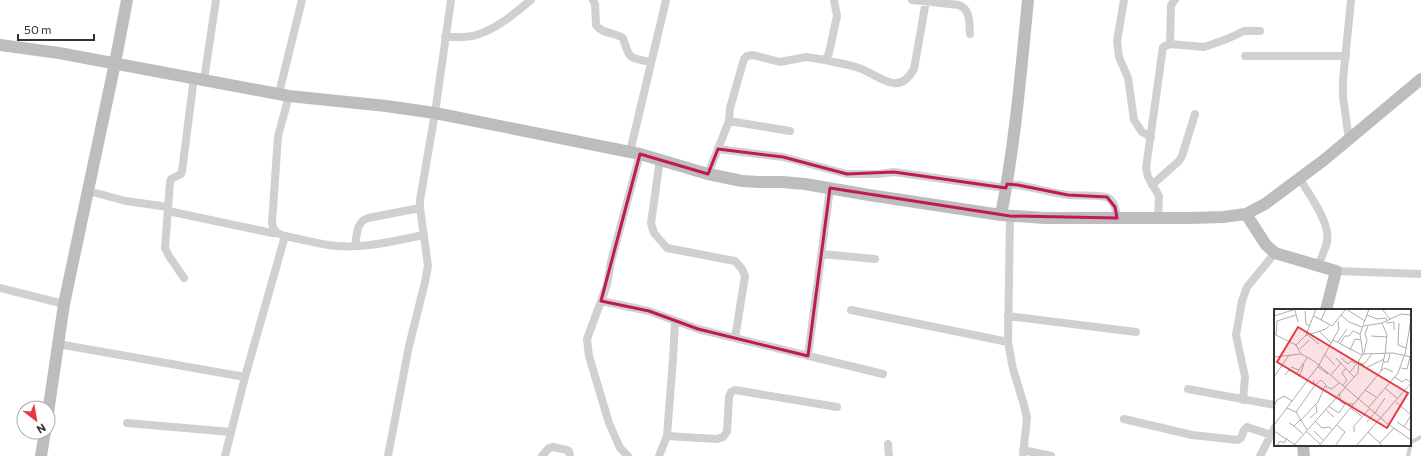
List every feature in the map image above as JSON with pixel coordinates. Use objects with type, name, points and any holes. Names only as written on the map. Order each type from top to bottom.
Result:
[{"type":"main road","points":[[50,400],[64,304],[127,0]]},
{"type":"main road","points":[[1006,216],[1007,186],[1020,82],[1028,0]]},
{"type":"main road","points":[[0,45],[59,53],[284,95],[434,113],[635,153],[708,174],[742,181],[798,183],[1006,216],[1158,218],[1223,217],[1246,214],[1265,204],[1300,179],[1421,79]]},
{"type":"main road","points":[[1246,214],[1266,245],[1275,252],[1336,271],[1326,309]]},
{"type":"main road","points":[[41,456],[44,440]]},
{"type":"main road","points":[[1303,446],[1304,456]]},
{"type":"street","points":[[184,278],[165,248],[170,182],[171,179],[181,174],[182,171],[199,79],[216,0]]},
{"type":"street","points":[[276,233],[272,223],[278,136],[284,95],[302,0]]},
{"type":"street","points":[[388,456],[409,346],[428,266],[420,208],[451,0]]},
{"type":"street","points":[[445,37],[475,36],[487,31],[531,0]]},
{"type":"street","points":[[593,0],[595,4],[596,25],[598,28],[601,31],[623,38],[628,54],[632,58],[650,62]]},
{"type":"street","points":[[628,456],[620,448],[609,423],[589,356],[587,339],[607,285],[635,153],[650,62],[666,0]]},
{"type":"street","points":[[825,60],[829,53],[837,16],[834,0]]},
{"type":"street","points":[[912,0],[959,5],[964,7],[968,13],[970,34]]},
{"type":"street","points":[[1124,0],[1117,41],[1119,57],[1128,78],[1134,120],[1142,132],[1150,137]]},
{"type":"street","points":[[1170,44],[1171,5],[1175,0]]},
{"type":"street","points":[[1349,140],[1343,80],[1351,0]]},
{"type":"street","points":[[708,174],[729,121],[730,108],[742,64],[747,56],[753,55],[780,62],[806,57],[825,60],[859,68],[892,84],[909,78],[914,69],[929,1]]},
{"type":"street","points":[[1158,218],[1159,196],[1148,177],[1146,168],[1163,47],[1170,44],[1204,47],[1244,31],[1260,31]]},
{"type":"street","points":[[1245,56],[1346,56]]},
{"type":"street","points":[[1152,184],[1179,161],[1196,114]]},
{"type":"street","points":[[729,121],[790,131]]},
{"type":"street","points":[[718,149],[783,157],[847,174],[878,174],[894,172],[1007,186],[1018,185],[1068,195],[1107,198],[1115,207],[1117,218]]},
{"type":"street","points":[[660,159],[651,223],[654,233],[668,248],[735,261],[742,269],[745,276],[735,338]]},
{"type":"street","points":[[1300,179],[1324,222],[1327,231],[1327,242],[1318,266]]},
{"type":"street","points":[[808,356],[830,188]]},
{"type":"street","points":[[88,191],[329,245],[355,246],[382,243],[424,235]]},
{"type":"street","points":[[355,246],[358,227],[362,220],[420,208]]},
{"type":"street","points":[[1006,216],[1008,342],[1013,369],[1027,418],[1023,453],[1051,456]]},
{"type":"street","points":[[225,456],[245,377],[285,236]]},
{"type":"street","points":[[1243,400],[1245,377],[1236,335],[1242,301],[1247,287],[1275,252]]},
{"type":"street","points":[[822,254],[875,259]]},
{"type":"street","points":[[1336,271],[1421,274]]},
{"type":"street","points":[[0,288],[64,304]]},
{"type":"street","points":[[602,301],[649,312],[698,329],[883,374]]},
{"type":"street","points":[[851,310],[1008,342]]},
{"type":"street","points":[[1008,316],[1136,332]]},
{"type":"street","points":[[659,456],[667,436],[674,359],[675,321]]},
{"type":"street","points":[[58,344],[245,377]]},
{"type":"street","points":[[1188,389],[1274,405]]},
{"type":"street","points":[[667,436],[717,439],[723,437],[727,432],[731,392],[735,390],[837,407]]},
{"type":"street","points":[[1124,419],[1192,435],[1238,440],[1241,438],[1247,427],[1273,431],[1260,456]]},
{"type":"street","points":[[127,423],[231,432]]},
{"type":"street","points":[[888,444],[889,456]]},
{"type":"street","points":[[542,456],[549,448],[553,447],[567,450],[570,456]]},
{"type":"lane","points":[[1411,442],[1421,438]]},
{"type":"lane","points":[[1408,456],[1410,446]]},
{"type":"highlighted area","points":[[718,149],[783,157],[847,174],[894,172],[1006,188],[1007,184],[1068,195],[1107,197],[1115,207],[1117,218],[1010,216],[830,188],[808,356],[698,329],[649,311],[601,301],[640,154],[708,174]]}]
